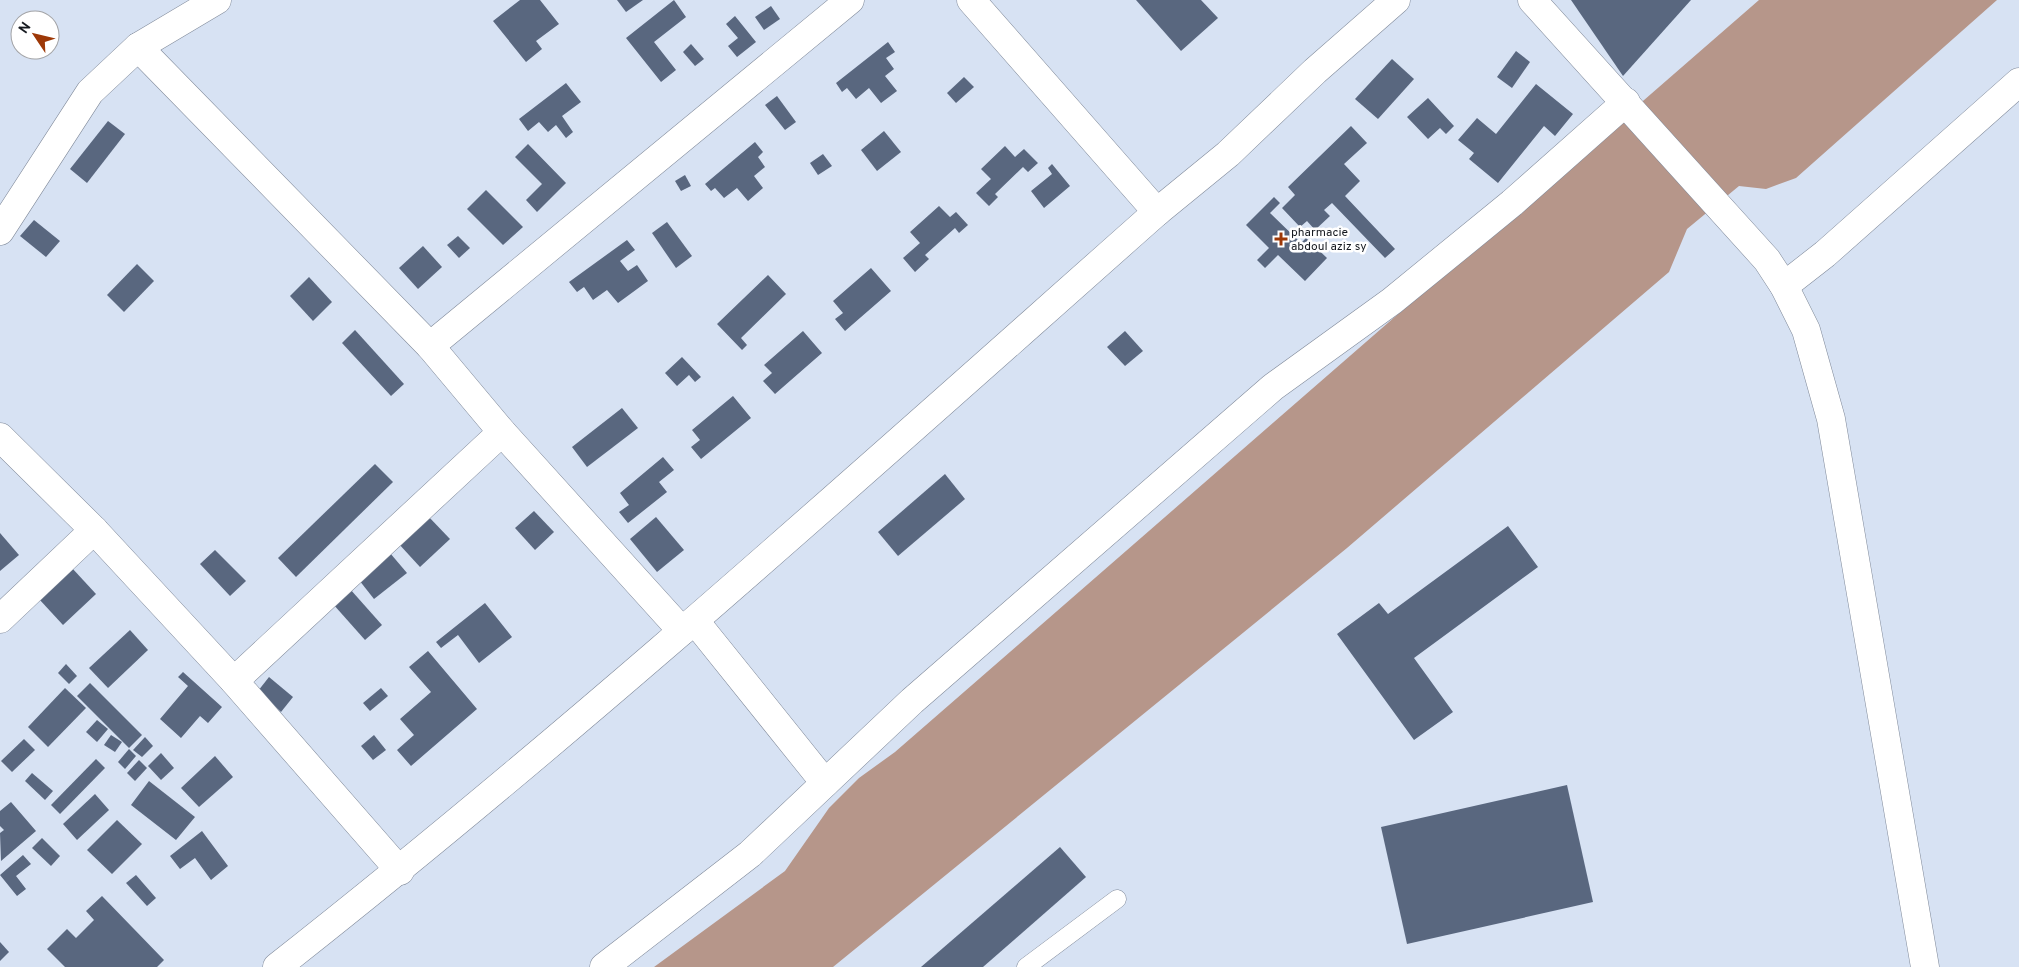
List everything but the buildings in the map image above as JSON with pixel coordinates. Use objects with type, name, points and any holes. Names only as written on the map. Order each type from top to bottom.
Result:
[{"type":"street","points":[[0,231],[90,92],[138,47],[217,0]]},
{"type":"street","points":[[430,346],[850,0]]},
{"type":"street","points":[[972,0],[1157,212]]},
{"type":"street","points":[[277,967],[400,871],[688,626],[1157,212],[1228,154],[1315,71],[1396,0]]},
{"type":"street","points":[[1532,0],[1767,260],[1784,286],[1806,330],[1830,420],[1925,967]]},
{"type":"street","points":[[138,47],[430,346],[502,432],[688,626],[826,783]]},
{"type":"street","points":[[1784,286],[1825,254],[2019,82]]},
{"type":"street","points":[[604,967],[750,854],[912,701],[1273,387],[1392,301],[1512,203],[1626,102]]},
{"type":"street","points":[[234,681],[502,432]]},
{"type":"street","points":[[0,437],[94,530],[234,681],[400,871]]},
{"type":"street","points":[[0,619],[94,530]]},
{"type":"lane","points":[[1026,967],[1118,899]]},
{"type":"shaded area","points":[[1759,0],[1997,0],[1796,178],[1766,189],[1739,186],[1687,229],[1669,272],[1347,548],[833,967],[654,967],[785,871],[829,808],[859,778],[895,752]]},
{"type":"place","name":"pharmacie abdoul aziz sy","points":[[1281,239]]}]
